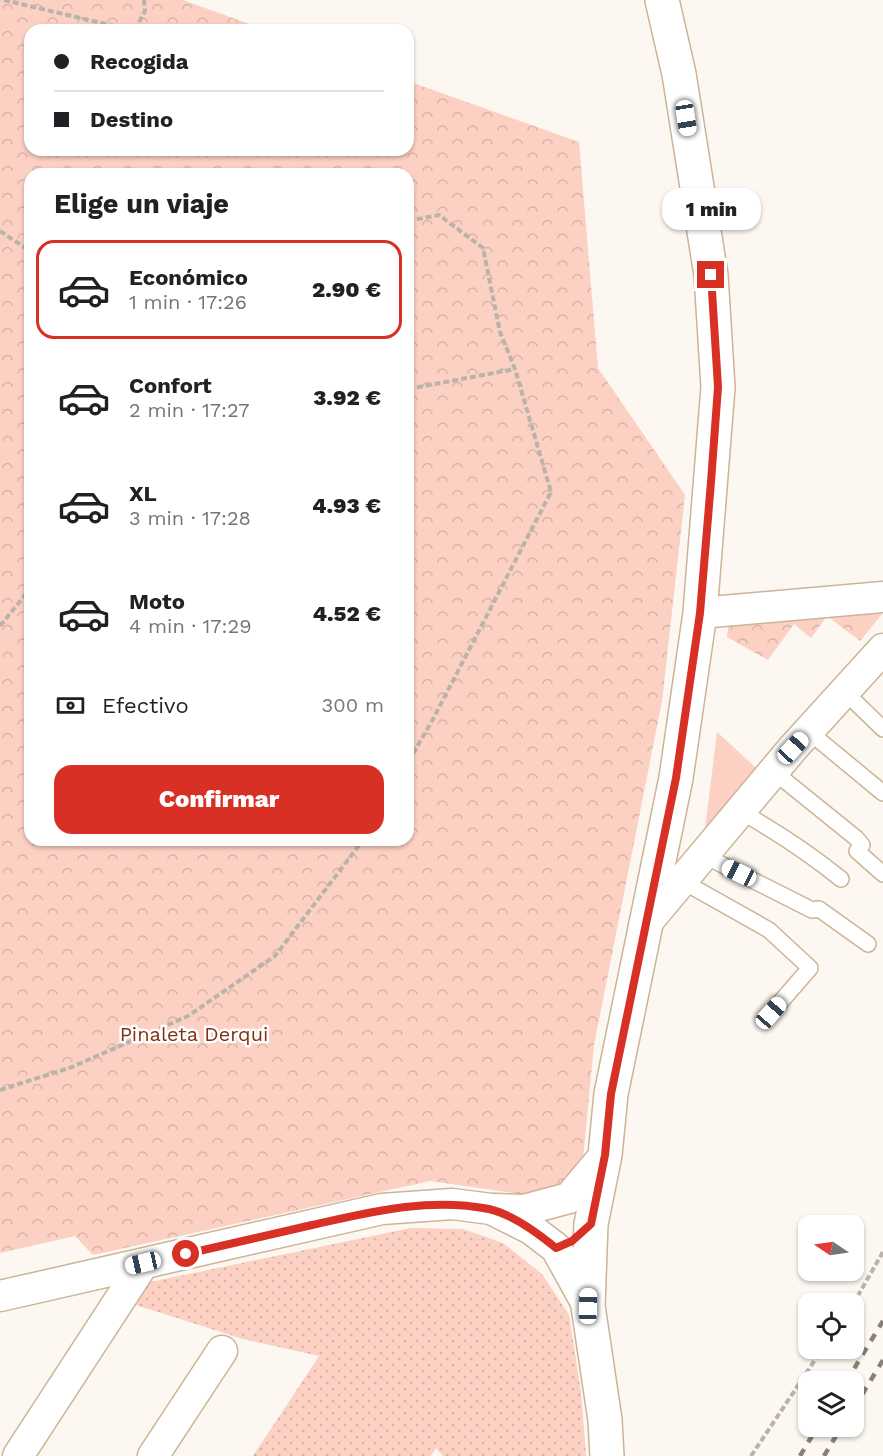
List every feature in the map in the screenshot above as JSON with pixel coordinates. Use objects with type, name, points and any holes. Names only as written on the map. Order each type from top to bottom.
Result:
[{"type":"street","points":[[607,1456],[605,1420],[588,1306],[591,1224],[605,1155],[611,1094],[676,778],[700,613],[718,387],[711,275],[679,74],[662,0]]},
{"type":"street","points":[[700,613],[883,597]]},
{"type":"street","points":[[644,926],[773,771],[883,649]]},
{"type":"street","points":[[0,1296],[382,1209],[452,1204],[524,1210],[569,1198],[605,1155]]},
{"type":"street","points":[[549,1204],[576,1213],[591,1224]]},
{"type":"street","points":[[491,1209],[531,1229],[556,1248],[588,1306]]},
{"type":"street","points":[[556,1248],[572,1241],[591,1224]]},
{"type":"street","points":[[18,1456],[143,1263]]},
{"type":"street","points":[[153,1456],[222,1351]]},
{"type":"lane","points":[[845,692],[883,729]]},
{"type":"lane","points":[[808,732],[883,792]]},
{"type":"lane","points":[[773,771],[856,838],[862,844],[857,851],[883,874]]},
{"type":"lane","points":[[740,811],[804,851],[841,879]]},
{"type":"lane","points":[[703,855],[812,910],[819,909],[868,945]]},
{"type":"lane","points":[[682,880],[769,930],[810,968],[771,1013]]},
{"type":"path","points":[[4,0],[107,24]]},
{"type":"path","points":[[137,24],[145,11],[144,0]]},
{"type":"path","points":[[414,220],[439,215],[483,248],[500,332],[515,369],[551,492],[414,751]]},
{"type":"path","points":[[0,231],[24,247]]},
{"type":"path","points":[[414,388],[515,369]]},
{"type":"path","points":[[0,626],[24,596]]},
{"type":"path","points":[[0,1090],[72,1067],[188,1016],[275,956],[358,846]]},
{"type":"path","points":[[859,1293],[883,1252]]},
{"type":"path","points":[[751,1456],[816,1359]]},
{"type":"green space","name":"Pinaleta Derqui","points":[[0,0],[183,0],[249,24],[24,24],[24,156],[414,156],[414,83],[579,142],[598,368],[685,495],[662,701],[594,1045],[583,1159],[556,1199],[430,1181],[93,1255],[75,1236],[0,1253]]},
{"type":"green space","points":[[883,607],[883,613],[860,641],[827,616],[811,638],[794,624],[768,660],[727,637],[729,622]]},
{"type":"green space","points":[[717,732],[756,768],[704,837]]},
{"type":"green space","points":[[411,1228],[463,1229],[503,1243],[542,1274],[569,1315],[581,1392],[586,1456],[443,1456],[436,1448],[431,1456],[253,1456],[319,1356],[243,1339],[136,1305],[150,1282]]},
{"type":"railway","points":[[853,1371],[883,1321]]},
{"type":"railway","points":[[864,1391],[883,1360]]},
{"type":"railway","points":[[800,1456],[811,1437]]},
{"type":"railway","points":[[824,1456],[835,1437]]},
{"type":"route","points":[[186,1254],[382,1209],[422,1205],[452,1204],[491,1209],[531,1229],[556,1248],[572,1241],[591,1224],[605,1155],[611,1094],[676,778],[700,613],[718,387],[711,275]]}]
